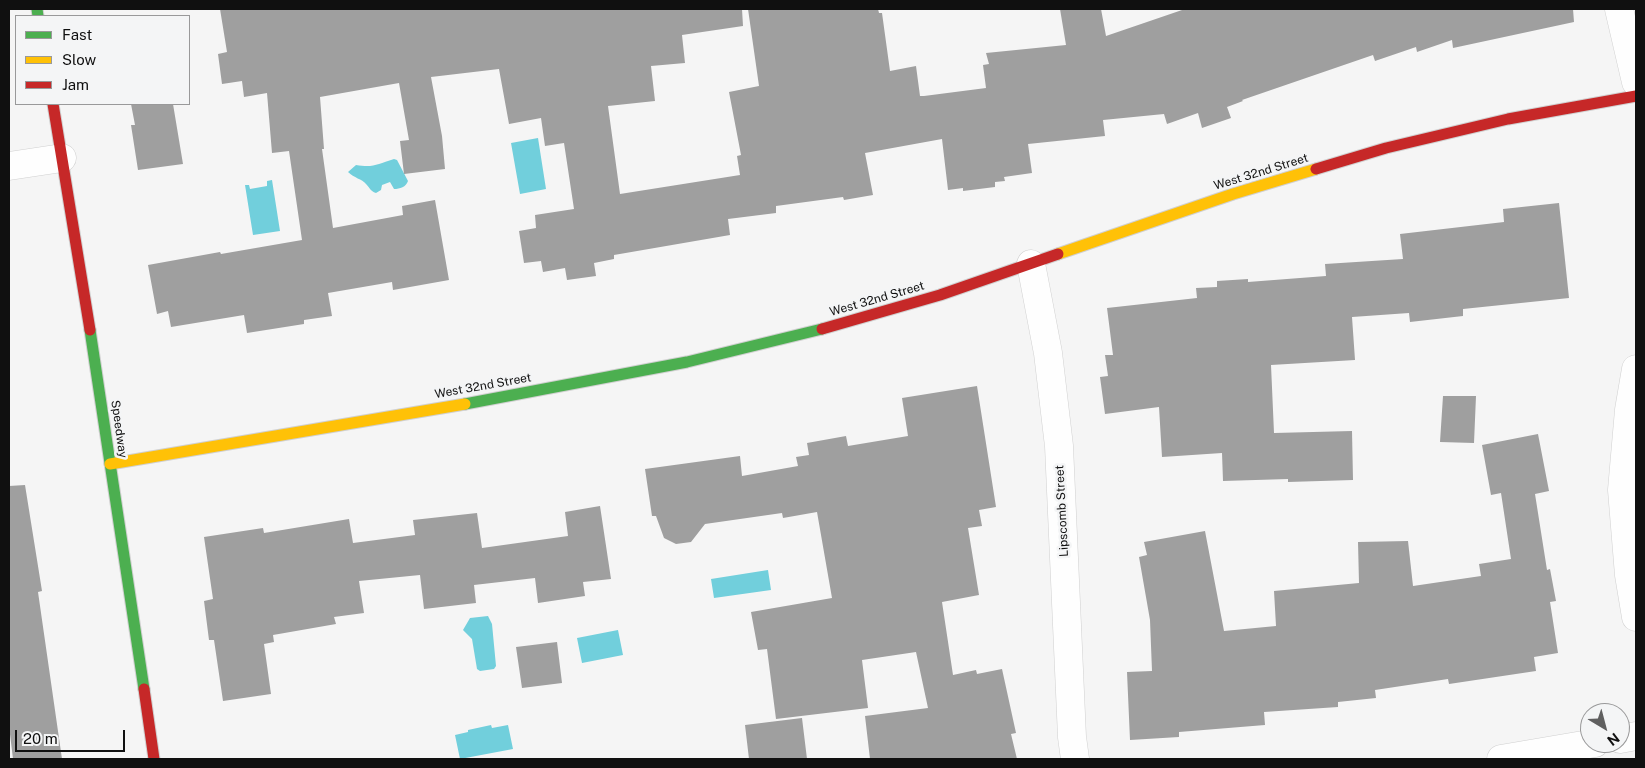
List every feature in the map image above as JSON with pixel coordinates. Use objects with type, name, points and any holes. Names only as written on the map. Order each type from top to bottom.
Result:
[{"type":"street","points":[[1619,9],[1636,82]]},
{"type":"street","name":"West 32nd Street","points":[[110,464],[460,405],[687,362],[828,327],[940,295],[1233,194],[1386,148],[1508,119],[1636,96]]},
{"type":"street","name":"Speedway","points":[[53,105],[154,759]]},
{"type":"street","points":[[9,166],[62,158]]},
{"type":"street","name":"Lipscomb Street","points":[[1032,264],[1048,353],[1059,446],[1072,737],[1075,759]]},
{"type":"street","points":[[1636,369],[1629,410],[1622,490],[1629,575],[1636,618]]},
{"type":"street","points":[[1502,759],[1580,746]]},
{"type":"water","points":[[538,138],[546,189],[520,194],[511,143]]},
{"type":"water","points":[[394,159],[397,160],[408,181],[401,188],[394,189],[390,182],[382,185],[381,190],[376,193],[364,182],[348,172],[356,165],[371,166]]},
{"type":"water","points":[[272,180],[280,231],[253,235],[245,185],[249,185],[250,189],[267,186],[267,181]]},
{"type":"water","points":[[768,570],[771,590],[714,598],[711,579]]},
{"type":"water","points":[[488,616],[492,624],[496,666],[494,669],[480,671],[477,669],[472,639],[463,630],[470,618]]},
{"type":"water","points":[[618,630],[623,655],[582,663],[577,638]]},
{"type":"water","points":[[491,725],[492,728],[508,725],[513,749],[460,759],[455,735]]},
{"type":"building","points":[[220,9],[742,9],[743,26],[682,35],[685,63],[651,66],[655,101],[608,106],[620,194],[740,175],[737,156],[741,155],[729,92],[759,86],[748,9],[878,9],[879,13],[882,13],[890,71],[916,66],[920,96],[986,88],[983,65],[989,64],[986,53],[1066,45],[1060,9],[1101,9],[1106,36],[1185,9],[1573,9],[1574,22],[1453,48],[1452,40],[1417,52],[1416,47],[1375,61],[1373,55],[1242,100],[1227,107],[1231,118],[1202,128],[1198,113],[1167,124],[1164,114],[1103,120],[1105,136],[1028,144],[1032,173],[1004,177],[1005,181],[995,182],[995,187],[963,191],[963,188],[948,190],[942,139],[865,153],[873,195],[844,200],[843,197],[776,206],[776,213],[728,219],[730,235],[614,255],[614,259],[594,263],[596,276],[567,280],[565,268],[543,272],[541,261],[524,263],[519,231],[536,228],[535,215],[574,209],[564,143],[545,146],[541,118],[509,124],[499,69],[431,77],[442,136],[445,169],[404,174],[400,141],[409,140],[399,83],[320,97],[324,149],[322,149],[333,228],[403,215],[402,206],[435,200],[449,280],[393,290],[392,282],[328,293],[332,316],[304,320],[304,324],[247,333],[244,315],[171,327],[168,311],[157,314],[148,265],[302,240],[289,151],[272,153],[267,93],[244,97],[242,81],[222,84],[218,54],[227,52]]},
{"type":"building","points":[[131,105],[173,105],[183,164],[138,170],[131,125],[135,125]]},
{"type":"building","points":[[1559,203],[1569,298],[1463,309],[1463,316],[1410,322],[1409,313],[1352,317],[1355,360],[1271,365],[1274,433],[1352,431],[1353,480],[1223,481],[1222,453],[1162,457],[1159,407],[1105,414],[1100,377],[1108,376],[1105,355],[1113,355],[1107,308],[1197,298],[1196,288],[1217,287],[1217,281],[1248,279],[1248,282],[1326,276],[1325,264],[1403,259],[1400,234],[1504,222],[1503,209]]},
{"type":"building","points":[[977,386],[996,507],[979,510],[982,526],[968,528],[979,595],[942,602],[953,675],[976,670],[977,674],[1002,669],[1016,733],[1011,734],[1017,759],[870,759],[865,716],[928,708],[916,652],[862,660],[868,708],[776,719],[767,649],[758,650],[751,612],[832,598],[817,512],[783,518],[782,513],[705,524],[691,542],[676,544],[664,538],[656,516],[652,516],[645,469],[740,456],[742,476],[798,466],[796,457],[809,455],[807,443],[846,436],[848,446],[908,436],[902,398]]},
{"type":"building","points":[[1443,396],[1476,396],[1474,443],[1440,442]]},
{"type":"building","points":[[1538,434],[1549,491],[1535,494],[1547,570],[1550,569],[1556,601],[1550,602],[1558,653],[1534,657],[1536,671],[1449,684],[1448,679],[1375,690],[1376,698],[1338,702],[1338,707],[1264,712],[1265,725],[1179,732],[1179,737],[1130,740],[1127,672],[1152,671],[1150,620],[1139,557],[1147,555],[1144,542],[1205,531],[1224,631],[1276,626],[1274,591],[1359,583],[1358,542],[1408,541],[1413,586],[1481,576],[1479,564],[1511,559],[1501,493],[1491,495],[1482,445]]},
{"type":"building","points":[[25,485],[42,591],[38,592],[62,759],[13,759],[9,726],[9,486]]},
{"type":"building","points":[[600,506],[611,579],[583,582],[585,596],[538,603],[535,578],[474,585],[476,603],[424,609],[420,575],[359,581],[364,613],[334,617],[336,624],[273,635],[274,642],[264,644],[271,694],[223,701],[214,640],[209,640],[204,601],[213,599],[204,537],[263,528],[264,533],[349,519],[353,543],[415,535],[413,520],[477,513],[482,548],[568,536],[565,512]]},
{"type":"building","points":[[557,642],[562,683],[522,688],[516,647]]},
{"type":"building","points":[[802,718],[807,759],[749,759],[745,725]]},
{"type":"traffic: fast","points":[[37,9],[38,15]]},
{"type":"traffic: fast","points":[[465,404],[687,362],[822,329]]},
{"type":"traffic: fast","points":[[90,330],[144,689]]},
{"type":"traffic: slow","points":[[1058,254],[1233,194],[1316,169]]},
{"type":"traffic: slow","points":[[110,464],[465,404]]},
{"type":"traffic: jam","points":[[1316,169],[1386,148],[1508,119],[1636,96]]},
{"type":"traffic: jam","points":[[53,105],[90,330]]},
{"type":"traffic: jam","points":[[822,329],[940,295],[1058,254]]},
{"type":"traffic: jam","points":[[144,689],[154,759]]}]
